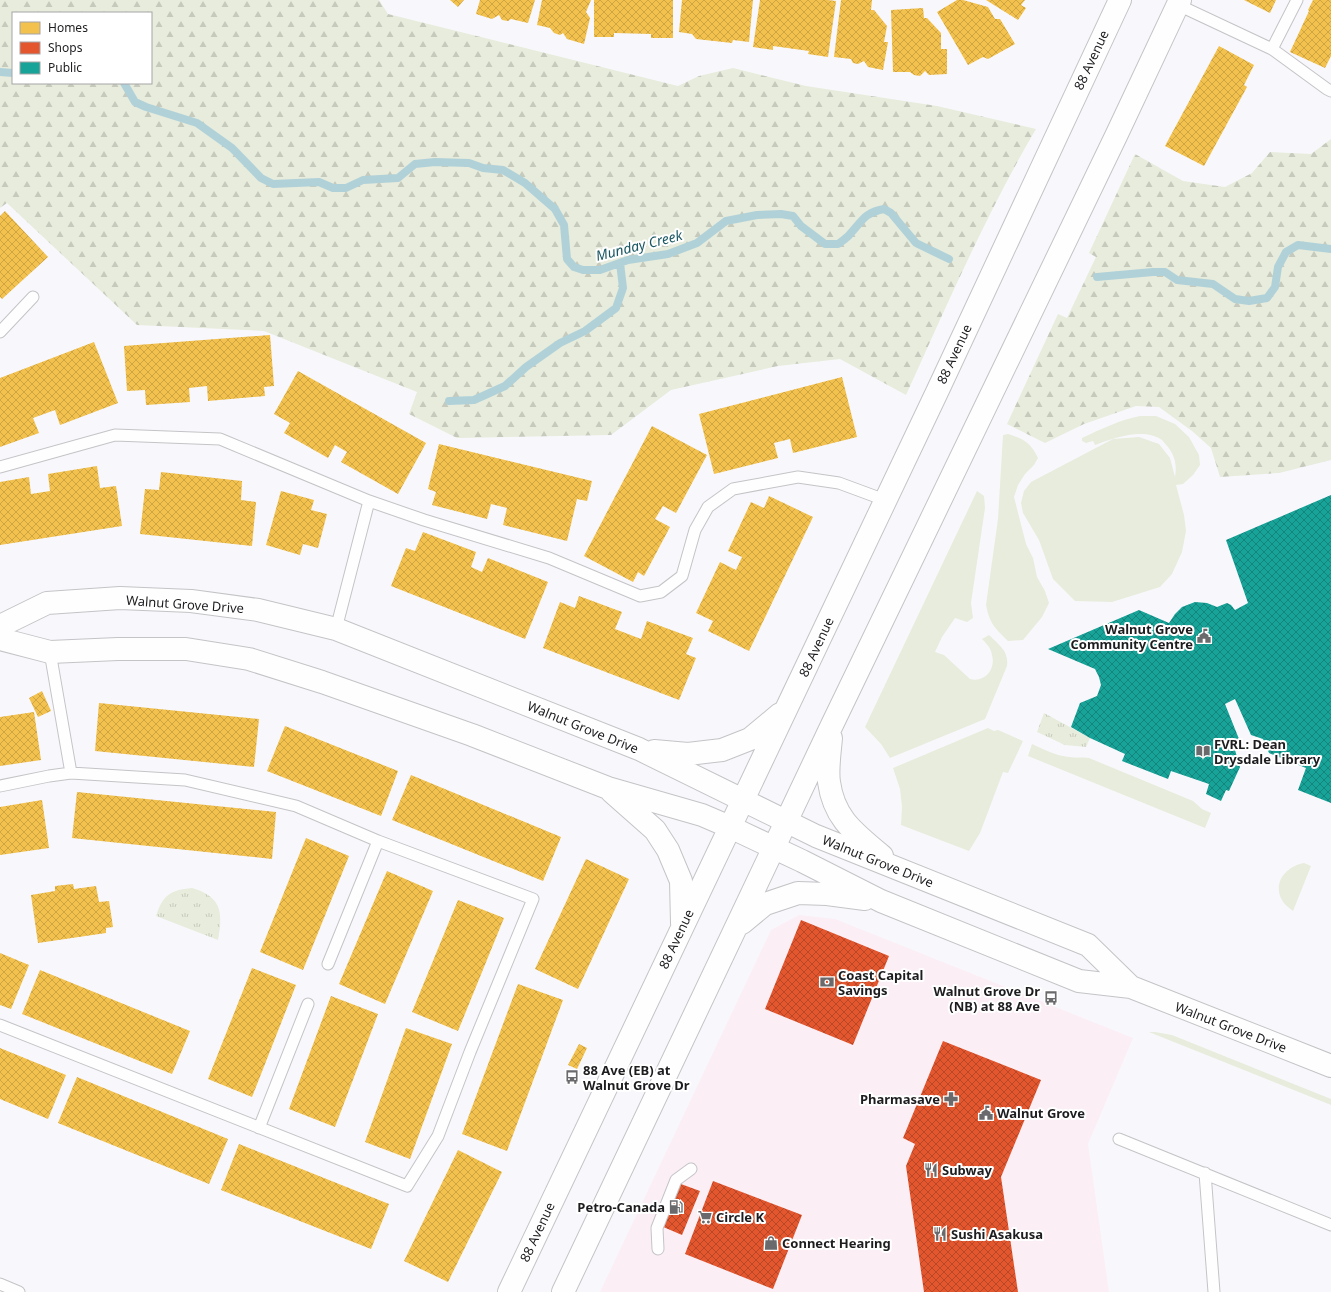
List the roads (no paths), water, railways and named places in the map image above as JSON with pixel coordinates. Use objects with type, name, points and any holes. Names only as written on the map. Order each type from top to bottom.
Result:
[{"type":"main road","name":"88 Avenue","points":[[509,1292],[885,500],[1120,0]]},
{"type":"main road","points":[[563,1292],[664,1077],[737,928],[831,727],[1110,150],[1175,1]]},
{"type":"main road","name":"Walnut Grove Drive","points":[[0,626],[47,603],[120,598],[191,601],[258,610],[336,629],[639,749],[816,836],[1088,945],[1131,987]]},
{"type":"main road","name":"Walnut Grove Drive","points":[[0,639],[50,652],[118,649],[186,649],[248,659],[322,682],[464,732],[608,788],[702,815],[774,848],[881,901],[1079,981],[1131,987],[1331,1066]]},
{"type":"main road","points":[[639,749],[688,754],[722,750],[750,739],[785,710]]},
{"type":"main road","points":[[831,727],[828,781],[836,810],[852,831],[895,867]]},
{"type":"main road","points":[[608,788],[656,830],[668,850],[681,881],[682,927]]},
{"type":"main road","points":[[737,928],[765,904],[798,893],[827,894],[881,901]]},
{"type":"lane","points":[[1272,49],[1297,0]]},
{"type":"lane","points":[[1175,1],[1272,49],[1331,91]]},
{"type":"lane","points":[[0,332],[33,297]]},
{"type":"lane","points":[[0,467],[115,435],[220,439],[369,501],[424,520],[549,558],[640,596],[661,592],[682,576],[695,530],[708,507],[734,489],[798,477],[839,483],[885,500]]},
{"type":"lane","points":[[336,629],[369,501]]},
{"type":"lane","points":[[50,652],[71,773]]},
{"type":"lane","points":[[0,786],[71,773],[185,780],[296,806],[378,842],[534,899],[470,1052],[438,1136],[407,1186],[0,1025]]},
{"type":"lane","points":[[328,964],[378,842]]},
{"type":"lane","points":[[259,1128],[308,1004]]},
{"type":"lane","points":[[1119,1139],[1331,1225]]},
{"type":"lane","points":[[658,1249],[657,1228],[676,1180],[691,1169]]},
{"type":"lane","points":[[1205,1174],[1214,1292]]},
{"type":"lane","points":[[0,1284],[19,1292]]},
{"type":"waterway","name":"Munday Creek","points":[[0,72],[12,73]]},
{"type":"waterway","name":"Munday Creek","points":[[125,84],[135,102],[146,107],[197,123],[232,148],[261,178],[273,184],[319,182],[333,188],[346,188],[363,180],[398,178],[415,164],[435,162],[469,163],[483,168],[503,170],[525,183],[555,209],[564,225],[567,259],[574,267],[583,270],[600,270],[628,260],[668,254],[697,243],[726,221],[757,215],[781,214],[793,216],[801,226],[825,244],[838,244],[847,237],[868,215],[884,209],[891,213],[916,243],[949,259]]},
{"type":"waterway","name":"Munday Creek","points":[[1097,277],[1165,272],[1177,280],[1213,284],[1235,299],[1249,301],[1267,298],[1275,287],[1278,267],[1286,252],[1298,245],[1331,249]]},
{"type":"waterway","points":[[449,401],[474,400],[505,386],[526,367],[560,343],[585,331],[616,308],[623,288],[620,263]]},
{"type":"place","name":"Walnut Grove Community Centre","points":[[1204,636]]},
{"type":"place","name":"FVRL: Dean Drysdale Library","points":[[1203,751]]},
{"type":"place","name":"Coast Capital Savings","points":[[827,982]]},
{"type":"place","name":"Walnut Grove Dr (NB) at 88 Ave","points":[[1051,998]]},
{"type":"place","name":"88 Ave (EB) at Walnut Grove Dr","points":[[572,1077]]},
{"type":"place","name":"Pharmasave","points":[[951,1099]]},
{"type":"place","name":"Walnut Grove","points":[[986,1113]]},
{"type":"place","name":"Subway","points":[[931,1170]]},
{"type":"place","name":"Petro-Canada","points":[[676,1207]]},
{"type":"place","name":"Circle K","points":[[705,1217]]},
{"type":"place","name":"Sushi Asakusa","points":[[940,1234]]},
{"type":"place","name":"Connect Hearing","points":[[771,1243]]}]
